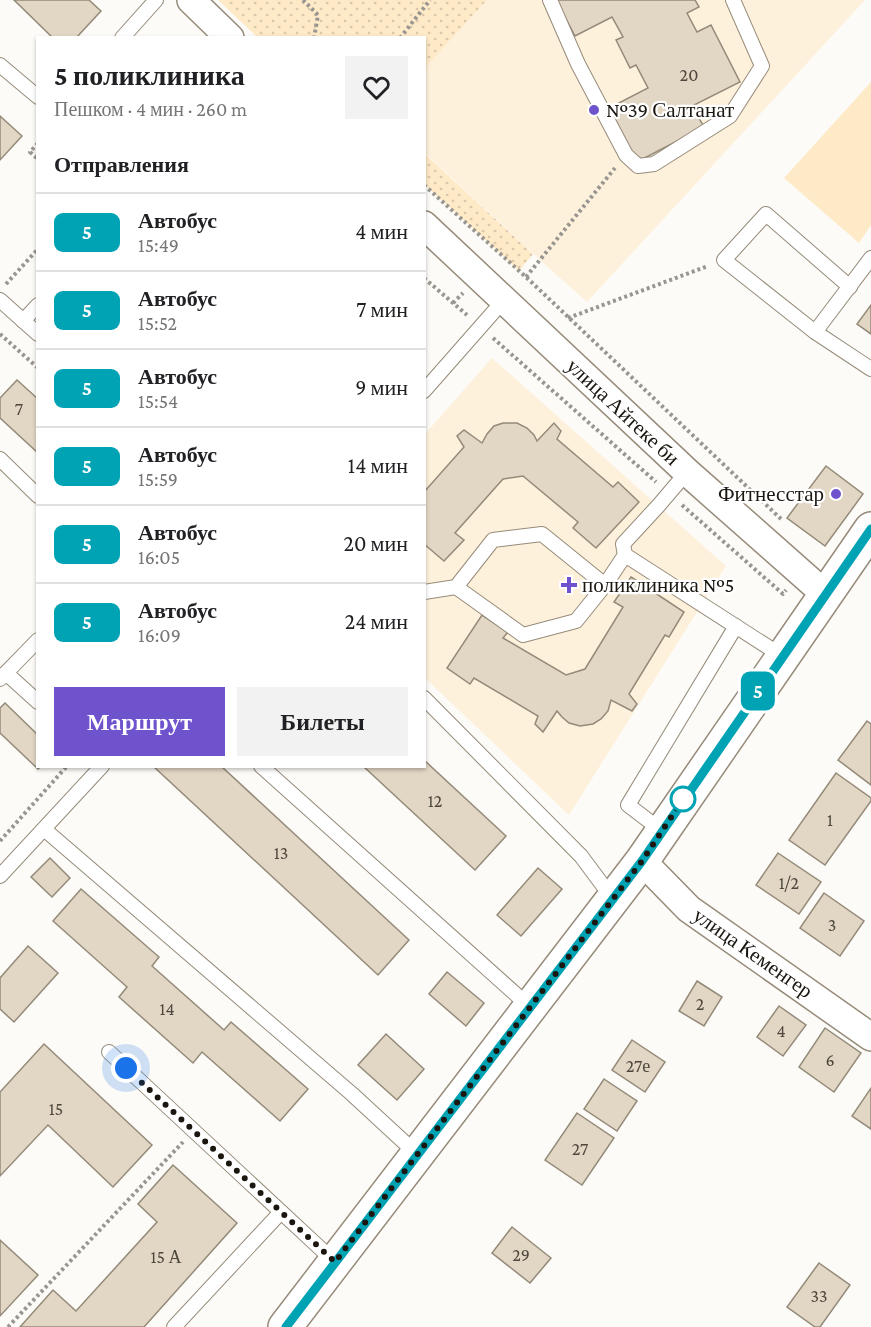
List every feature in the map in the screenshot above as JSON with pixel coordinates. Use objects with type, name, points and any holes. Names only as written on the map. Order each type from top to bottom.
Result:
[{"type":"street","points":[[191,0],[228,36]]},
{"type":"street","name":"улица Айтеке би","points":[[426,227],[687,472],[813,584]]},
{"type":"street","points":[[285,1327],[642,861],[782,656],[813,584],[871,529]]},
{"type":"street","name":"улица Кеменгер","points":[[642,861],[690,909],[871,1036]]},
{"type":"lane","points":[[124,36],[156,0]]},
{"type":"lane","points":[[550,0],[578,64],[626,154],[638,166],[654,164],[730,116],[762,66],[733,0]]},
{"type":"lane","points":[[0,65],[36,95]]},
{"type":"lane","points":[[850,287],[766,214],[724,260],[815,332],[871,369]]},
{"type":"lane","points":[[815,332],[871,258]]},
{"type":"lane","points":[[0,300],[36,331]]},
{"type":"lane","points":[[426,389],[504,300]]},
{"type":"lane","points":[[23,321],[36,307]]},
{"type":"lane","points":[[0,459],[36,494]]},
{"type":"lane","points":[[456,587],[523,636],[576,621],[605,585],[625,555],[623,544],[687,472]]},
{"type":"lane","points":[[426,592],[456,587],[493,540],[542,534],[605,585]]},
{"type":"lane","points":[[625,555],[782,656]]},
{"type":"lane","points":[[662,831],[628,805],[736,626]]},
{"type":"lane","points":[[36,642],[3,676],[36,701]]},
{"type":"lane","points":[[426,700],[581,856],[613,898]]},
{"type":"lane","points":[[0,876],[100,768]]},
{"type":"lane","points":[[263,768],[530,1007]]},
{"type":"lane","points":[[44,829],[352,1094],[417,1154]]},
{"type":"lane","points":[[109,1052],[335,1262]]},
{"type":"lane","points":[[174,1327],[281,1212]]},
{"type":"path","points":[[303,0],[318,15],[314,36]]},
{"type":"path","points":[[402,36],[430,0]]},
{"type":"path","points":[[36,145],[30,152],[36,157]]},
{"type":"path","points":[[526,277],[626,154]]},
{"type":"path","points":[[426,187],[526,277],[785,523]]},
{"type":"path","points":[[0,291],[36,251]]},
{"type":"path","points":[[568,318],[724,260]]},
{"type":"path","points":[[426,280],[471,319]]},
{"type":"path","points":[[0,334],[36,366]]},
{"type":"path","points":[[489,335],[783,594],[813,584]]},
{"type":"path","points":[[0,841],[65,768]]},
{"type":"path","points":[[8,1327],[193,1130]]},
{"type":"shaded area","points":[[218,0],[487,0],[426,67],[426,36],[256,36]]},
{"type":"shaded area","name":"№39 Салтанат","points":[[487,0],[865,0],[587,302],[426,154],[426,66]]},
{"type":"shaded area","points":[[871,82],[871,225],[859,243],[784,178]]},
{"type":"shaded area","points":[[426,155],[533,254],[519,271],[426,186]]},
{"type":"shaded area","name":"поликлиника №5","points":[[492,358],[726,566],[569,815],[426,679],[426,433]]},
{"type":"building","points":[[14,0],[89,0],[101,11],[78,36],[51,36]]},
{"type":"building","name":"№39 Салтанат","points":[[556,0],[695,0],[699,7],[687,13],[697,32],[711,25],[740,82],[692,106],[704,127],[637,162],[609,108],[648,88],[636,65],[630,68],[616,40],[623,37],[612,17],[575,36]]},
{"type":"building","points":[[0,116],[22,136],[0,160]]},
{"type":"building","points":[[871,305],[871,334],[857,324]]},
{"type":"building","points":[[17,380],[36,397],[36,451],[0,418],[0,398]]},
{"type":"building","points":[[503,423],[517,423],[527,428],[537,441],[554,423],[561,431],[557,439],[613,487],[618,482],[639,502],[596,548],[573,528],[578,522],[523,476],[503,479],[455,533],[464,540],[444,561],[426,546],[426,490],[464,447],[457,436],[464,430],[482,443],[494,426]]},
{"type":"building","points":[[826,466],[863,494],[825,546],[787,518]]},
{"type":"building","points":[[631,577],[684,612],[669,637],[665,635],[629,694],[637,704],[632,711],[611,700],[608,711],[601,719],[593,724],[580,726],[569,723],[557,711],[543,732],[535,724],[538,716],[474,678],[470,684],[447,668],[482,615],[508,632],[503,638],[566,675],[585,669],[623,607],[614,602]]},
{"type":"building","points":[[5,703],[36,733],[36,767],[0,733],[0,708]]},
{"type":"building","points":[[867,721],[871,724],[871,785],[838,760]]},
{"type":"building","points":[[426,762],[506,836],[475,870],[365,768],[426,768]]},
{"type":"building","points":[[155,768],[223,768],[409,940],[378,975]]},
{"type":"building","points":[[836,773],[871,798],[871,801],[825,865],[789,840]]},
{"type":"building","points":[[778,853],[821,882],[799,914],[756,885]]},
{"type":"building","points":[[50,858],[70,878],[52,897],[31,877]]},
{"type":"building","points":[[538,868],[562,889],[521,936],[497,915]]},
{"type":"building","points":[[81,889],[159,957],[152,966],[224,1030],[231,1022],[308,1089],[280,1121],[202,1052],[193,1063],[119,997],[127,987],[53,921]]},
{"type":"building","points":[[824,893],[864,921],[840,956],[800,928]]},
{"type":"building","points":[[28,946],[58,973],[14,1022],[0,1009],[0,978]]},
{"type":"building","points":[[447,972],[484,1003],[466,1026],[429,994]]},
{"type":"building","points":[[697,981],[722,997],[704,1026],[679,1011]]},
{"type":"building","points":[[779,1006],[806,1025],[783,1056],[757,1037]]},
{"type":"building","points":[[825,1028],[861,1053],[834,1092],[799,1067]]},
{"type":"building","points":[[386,1034],[424,1069],[397,1100],[358,1065]]},
{"type":"building","points":[[632,1040],[665,1062],[645,1092],[612,1070]]},
{"type":"building","points":[[44,1044],[152,1145],[113,1187],[48,1125],[0,1176],[0,1092]]},
{"type":"building","points":[[604,1079],[637,1101],[617,1131],[584,1109]]},
{"type":"building","points":[[871,1088],[871,1129],[852,1116]]},
{"type":"building","points":[[577,1113],[614,1138],[582,1185],[545,1160]]},
{"type":"building","points":[[173,1165],[237,1223],[144,1327],[20,1327],[53,1290],[76,1311],[157,1222],[138,1204]]},
{"type":"building","points":[[512,1227],[551,1258],[530,1283],[492,1253]]},
{"type":"building","points":[[0,1240],[38,1275],[0,1316]]},
{"type":"building","points":[[819,1263],[850,1285],[820,1327],[815,1327],[787,1307]]},
{"type":"bus line","name":"5","points":[[286,1327],[642,861],[871,529]]},
{"type":"place","name":"№39 Салтанат","points":[[594,110]]},
{"type":"place","name":"Фитнесстар","points":[[836,494]]},
{"type":"place","name":"поликлиника №5","points":[[569,585]]},
{"type":"route","points":[[126,1068],[335,1262],[642,861],[686,795],[683,799]]}]
